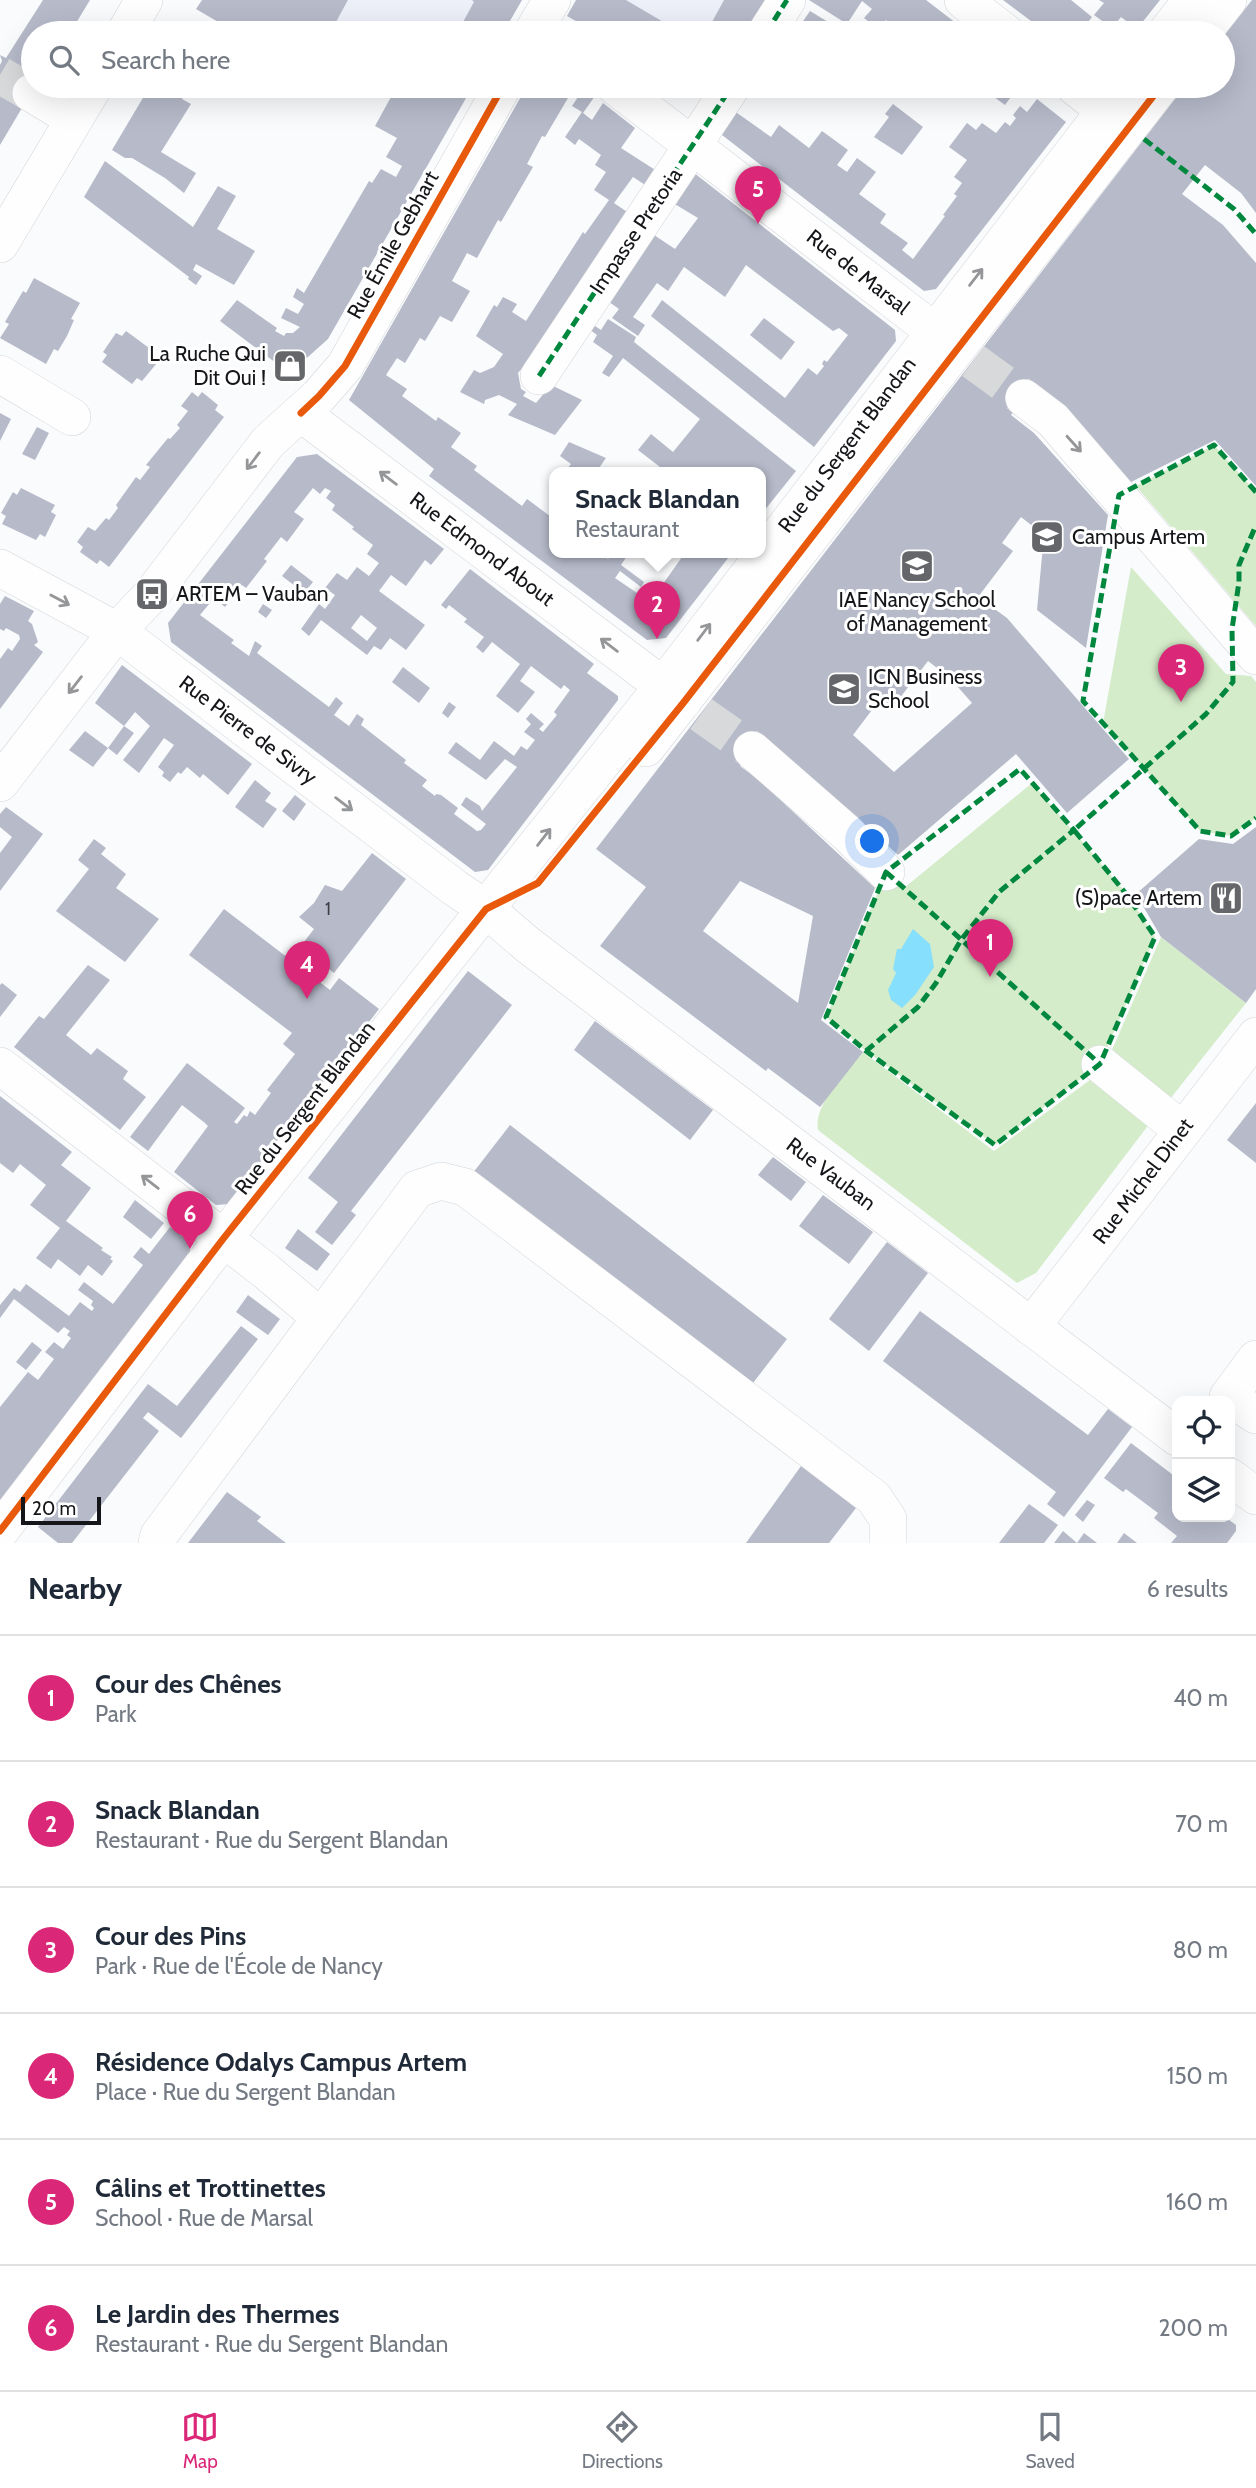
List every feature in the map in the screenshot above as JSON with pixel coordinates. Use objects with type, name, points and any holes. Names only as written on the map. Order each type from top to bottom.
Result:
[{"type":"street","points":[[132,21],[144,0]]},
{"type":"street","points":[[774,21],[787,0]]},
{"type":"street","points":[[963,0],[990,21]]},
{"type":"street","points":[[1175,21],[1192,0]]},
{"type":"street","points":[[1211,21],[1228,0]]},
{"type":"street","points":[[38,98],[74,119]]},
{"type":"street","points":[[0,244],[87,98]]},
{"type":"street","name":"Rue Émile Gebhart","points":[[0,783],[117,631],[152,594],[268,442],[319,396],[345,366],[496,98]]},
{"type":"street","name":"Rue de Marsal","points":[[631,98],[955,347]]},
{"type":"street","name":"Impasse Pretoria","points":[[538,376],[725,98]]},
{"type":"street","points":[[1094,98],[1125,116]]},
{"type":"street","name":"Rue du Sergent Blandan","points":[[0,1531],[223,1239],[486,909],[682,701],[955,347],[1125,116],[1147,98]]},
{"type":"street","points":[[0,374],[72,417]]},
{"type":"street","points":[[1024,398],[1053,421],[1256,656]]},
{"type":"street","name":"Rue Edmond About","points":[[301,413],[682,701]]},
{"type":"street","name":"Rue Pierre de Sivry","points":[[0,568],[117,631],[486,909]]},
{"type":"street","points":[[1158,570],[1233,655],[1256,656]]},
{"type":"street","points":[[752,750],[847,833],[886,872]]},
{"type":"street","name":"Rue Vauban","points":[[486,909],[528,945],[1172,1433]]},
{"type":"street","name":"Rue Michel Dinet","points":[[1031,1326],[1256,1036]]},
{"type":"street","points":[[1100,1063],[1182,1130]]},
{"type":"street","points":[[0,1066],[321,1318]]},
{"type":"street","points":[[157,1543],[159,1535],[417,1189],[441,1181],[465,1187],[874,1498],[888,1519],[888,1543]]},
{"type":"street","points":[[1256,1359],[1228,1397],[1256,1415]]},
{"type":"street","points":[[1235,1481],[1256,1496]]},
{"type":"shaded area","points":[[348,0],[522,0],[510,21],[337,21]]},
{"type":"shaded area","points":[[576,0],[768,0],[755,21],[576,21],[567,16]]},
{"type":"green space","points":[[1214,445],[1256,492],[1256,626],[1136,486]]},
{"type":"green space","points":[[1131,567],[1226,674],[1251,676],[1256,682],[1256,818],[1231,836],[1200,831],[1103,723]]},
{"type":"green space","points":[[1032,783],[1127,894],[1155,937],[1100,1064],[995,1145],[866,1051],[826,1017],[886,872],[904,888]]},
{"type":"green space","points":[[1161,937],[1246,1003],[1166,1104],[1108,1059]]},
{"type":"green space","points":[[863,1052],[994,1151],[1098,1074],[1153,1119],[1036,1273],[1017,1283],[818,1130],[818,1120],[826,1099]]},
{"type":"water","points":[[913,929],[930,944],[934,967],[915,995],[902,1008],[891,1000],[888,990],[896,973],[893,969],[897,949],[901,949]]},
{"type":"building","points":[[43,0],[90,0],[77,21],[30,21]]},
{"type":"building","points":[[202,0],[348,0],[337,21],[216,21],[196,9]]},
{"type":"building","points":[[472,0],[522,0],[510,21],[464,21],[474,2]]},
{"type":"building","points":[[576,0],[626,0],[662,21],[576,21],[567,16]]},
{"type":"building","points":[[724,0],[768,0],[755,21],[713,21]]},
{"type":"building","points":[[809,0],[926,0],[953,21],[868,21],[864,18],[872,9],[862,1],[849,21],[842,21]]},
{"type":"building","points":[[1003,0],[1071,0],[1092,17],[1089,21],[1031,21]]},
{"type":"building","points":[[1099,0],[1160,0],[1143,21],[1126,21],[1121,17],[1118,21],[1102,21],[1094,15],[1104,3]]},
{"type":"building","points":[[1252,0],[1256,0],[1256,213],[1241,193],[1205,165],[1182,194],[1223,225],[1256,263],[1256,486],[1215,440],[1131,482],[1062,408],[1033,386],[1011,415],[1034,433],[1108,515],[1086,648],[1037,610],[1044,535],[1021,517],[1002,543],[1013,551],[978,597],[1007,618],[1129,759],[1067,813],[1016,754],[898,855],[818,783],[762,738],[740,766],[759,780],[875,888],[821,1020],[863,1052],[820,1107],[768,1068],[766,1071],[600,946],[646,887],[596,849],[1176,98],[1235,98],[1235,22]],"holes":[[[928,661],[950,678],[972,703],[894,772],[853,735],[881,698],[893,707]],[[740,881],[813,916],[798,1003],[703,931]]]},
{"type":"building","points":[[810,11],[826,21],[803,21]]},
{"type":"building","points":[[21,34],[21,98],[28,98],[0,145],[0,55],[6,58]]},
{"type":"building","points":[[143,98],[183,98],[191,104],[161,152],[196,173],[184,193],[132,158],[125,158],[112,150]]},
{"type":"building","points":[[390,98],[466,98],[328,339],[299,365],[280,366],[220,321],[237,300],[284,336],[300,327],[281,318],[286,308],[298,314],[304,304],[293,297],[297,288],[304,293],[369,181],[372,183],[381,169],[396,177],[402,166],[386,157],[397,138],[375,126]]},
{"type":"building","points":[[520,98],[568,98],[545,137],[542,136],[527,164],[533,167],[501,222],[498,220],[477,258],[467,253],[452,281],[470,291],[452,322],[440,316],[425,341],[420,338],[405,363],[397,358],[386,375],[407,389],[402,396],[436,421],[438,417],[461,433],[451,447],[477,466],[474,470],[522,506],[527,499],[549,515],[549,558],[626,558],[621,565],[644,582],[641,587],[620,571],[615,578],[651,601],[681,558],[728,558],[666,638],[647,640],[429,476],[434,469],[349,400]]},
{"type":"building","points":[[577,98],[594,98],[583,113],[592,120],[603,103],[635,128],[621,148],[663,175],[653,190],[633,177],[614,203],[636,218],[532,372],[523,367],[518,373],[521,389],[526,392],[523,396],[536,403],[551,385],[582,400],[555,435],[508,415],[517,404],[499,395],[485,400],[484,404],[460,392],[474,370],[480,373],[494,367],[503,354],[476,336],[494,305],[497,307],[503,297],[517,304],[512,312],[526,321],[583,232],[585,234],[609,200],[594,190],[606,172],[595,165],[601,155],[579,139],[575,145],[565,137],[582,112],[572,106]]},
{"type":"building","points":[[995,98],[1010,98],[1005,105]]},
{"type":"building","points":[[1037,99],[1066,122],[936,289],[924,291],[713,128],[730,108],[771,137],[779,125],[809,148],[822,131],[848,150],[837,165],[847,172],[857,158],[876,172],[859,194],[886,214],[880,223],[908,243],[902,250],[913,259],[957,196],[954,194],[962,183],[954,177],[967,160],[949,147],[967,123],[976,130],[982,123],[996,133],[1005,122],[1010,126],[1016,118],[1013,115],[1020,106],[1027,112]]},
{"type":"building","points":[[893,104],[923,127],[902,155],[874,137],[889,117],[885,114]]},
{"type":"building","points":[[105,161],[193,227],[218,186],[236,196],[217,229],[255,251],[234,285],[196,264],[193,270],[202,276],[196,285],[84,197]]},
{"type":"building","points":[[689,169],[895,330],[896,341],[814,447],[651,316],[662,300],[785,398],[808,368],[817,375],[824,366],[824,360],[827,362],[848,335],[839,328],[833,331],[746,265],[725,297],[684,267],[668,291],[657,283],[633,317],[645,325],[638,336],[612,318],[619,309],[605,299],[648,231],[675,249],[698,218],[668,200]]},
{"type":"building","points":[[34,278],[80,303],[71,319],[74,320],[67,336],[58,351],[54,349],[46,364],[0,338],[9,324],[5,322]]},
{"type":"building","points":[[764,318],[795,342],[781,360],[750,335]]},
{"type":"building","points":[[608,319],[636,337],[634,342],[796,471],[766,508],[766,467],[660,467],[638,450],[651,434],[673,452],[700,419],[623,358],[609,377],[602,373],[613,356],[593,342],[597,335],[589,329],[592,324],[601,330]]},
{"type":"building","points":[[126,331],[156,353],[152,359],[157,363],[142,381],[137,378],[132,384],[102,362],[107,355],[103,352],[116,333],[122,336]]},
{"type":"building","points":[[192,392],[198,397],[202,392],[218,405],[215,410],[224,417],[109,567],[100,560],[97,564],[80,552],[83,547],[77,542],[88,527],[95,531],[106,518],[109,520],[136,477],[140,480],[150,467],[146,465],[180,428],[177,425],[188,411],[181,406]]},
{"type":"building","points":[[0,413],[11,419],[0,441]]},
{"type":"building","points":[[37,427],[49,433],[35,460],[22,454]]},
{"type":"building","points":[[569,442],[606,458],[600,467],[569,467],[571,464],[560,456]]},
{"type":"building","points":[[317,454],[444,549],[431,565],[425,560],[406,586],[391,575],[379,591],[425,625],[406,650],[390,638],[381,650],[374,646],[367,655],[321,620],[309,636],[301,629],[319,604],[325,609],[335,595],[325,588],[337,573],[347,580],[357,567],[369,576],[379,563],[367,554],[373,545],[332,510],[335,505],[326,498],[331,491],[325,488],[320,494],[313,488],[294,512],[304,519],[287,542],[281,537],[246,588],[242,585],[225,607],[214,598],[200,615],[234,640],[231,643],[249,656],[255,641],[262,646],[257,653],[329,707],[336,697],[343,703],[334,715],[349,726],[357,714],[364,719],[361,725],[427,780],[422,786],[435,796],[441,795],[458,808],[454,814],[477,831],[481,830],[486,824],[461,805],[466,797],[480,806],[482,811],[517,767],[505,759],[486,780],[448,753],[456,742],[480,760],[494,741],[514,756],[521,746],[527,750],[535,740],[524,732],[531,724],[526,719],[531,713],[544,724],[539,729],[543,732],[557,715],[554,712],[570,690],[564,685],[561,689],[531,666],[520,681],[535,692],[518,713],[496,696],[520,664],[492,642],[483,653],[476,647],[484,637],[464,622],[467,619],[449,605],[446,609],[441,605],[470,569],[594,664],[587,673],[618,696],[618,700],[488,870],[475,872],[171,642],[168,623],[297,457]],"holes":[[[361,615],[377,628],[367,641],[351,628]]]},
{"type":"building","points":[[21,488],[55,505],[51,512],[56,515],[45,537],[40,534],[36,540],[2,524],[6,516],[1,513],[13,492],[17,495]]},
{"type":"building","points":[[291,565],[313,582],[304,593],[282,576]]},
{"type":"building","points":[[5,596],[34,611],[28,621],[32,624],[38,642],[34,645],[43,652],[0,709],[0,659],[8,648],[12,651],[20,639],[19,635],[6,628],[4,631],[0,629],[0,604]]},
{"type":"building","points":[[263,604],[272,610],[266,618],[258,612]]},
{"type":"building","points":[[122,665],[252,764],[228,795],[203,774],[200,778],[187,767],[181,774],[178,772],[170,782],[162,776],[164,772],[158,767],[174,745],[164,738],[139,773],[123,760],[150,726],[135,712],[124,726],[95,703]]},
{"type":"building","points":[[403,667],[430,688],[419,703],[392,682]]},
{"type":"building","points":[[449,702],[456,707],[448,718],[442,713]]},
{"type":"building","points":[[124,726],[134,733],[117,755],[108,748]]},
{"type":"building","points":[[85,731],[108,748],[93,767],[69,750]]},
{"type":"building","points":[[255,780],[271,793],[265,801],[277,809],[263,828],[235,807]]},
{"type":"building","points":[[295,795],[306,804],[294,821],[282,811]]},
{"type":"building","points":[[6,807],[43,834],[0,891],[0,853],[12,837],[0,827],[0,814]]},
{"type":"building","points":[[1256,827],[1256,989],[1246,1003],[1161,937],[1136,894],[1199,839],[1233,844]]},
{"type":"building","points":[[94,839],[106,848],[101,854],[126,874],[116,888],[159,919],[125,962],[56,911],[89,869],[78,860]]},
{"type":"building","points":[[372,853],[406,879],[334,973],[300,947],[314,929],[299,917],[314,903],[325,885],[342,891]]},
{"type":"building","points":[[224,909],[330,990],[339,978],[379,1009],[229,1204],[216,1205],[174,1172],[208,1126],[205,1123],[182,1105],[148,1151],[130,1137],[187,1063],[245,1108],[234,1122],[237,1124],[244,1115],[247,1117],[250,1111],[255,1115],[271,1093],[267,1090],[295,1054],[283,1044],[292,1033],[189,955]]},
{"type":"building","points":[[88,965],[110,980],[66,1035],[91,1055],[97,1048],[128,1071],[123,1079],[146,1097],[120,1130],[14,1047],[39,1016],[44,1019]]},
{"type":"building","points":[[468,971],[512,1005],[351,1211],[356,1215],[332,1245],[315,1232],[338,1202],[308,1178]]},
{"type":"building","points":[[2,983],[17,995],[0,1017],[0,985]]},
{"type":"building","points":[[595,1021],[713,1110],[690,1140],[574,1050]]},
{"type":"building","points":[[0,1096],[72,1152],[61,1165],[91,1188],[66,1221],[112,1257],[110,1259],[113,1261],[102,1276],[88,1265],[80,1276],[58,1259],[51,1269],[36,1258],[60,1228],[30,1205],[46,1185],[20,1164],[13,1173],[0,1163]]},
{"type":"building","points":[[1256,1103],[1256,1163],[1227,1140]]},
{"type":"building","points":[[510,1125],[787,1339],[746,1392],[469,1178]]},
{"type":"building","points":[[773,1157],[806,1182],[791,1201],[758,1175]]},
{"type":"building","points":[[823,1195],[873,1232],[849,1264],[799,1226]]},
{"type":"building","points":[[135,1200],[164,1223],[151,1239],[123,1217]]},
{"type":"building","points":[[170,1227],[190,1242],[190,1255],[0,1500],[0,1407],[28,1372],[38,1380],[54,1359],[45,1352],[54,1342],[63,1349],[71,1338],[67,1335],[70,1331],[64,1327],[58,1333],[14,1299],[0,1318],[0,1305],[14,1288],[20,1292],[26,1284],[69,1316],[80,1302],[92,1311],[93,1301],[78,1290],[84,1282],[113,1304],[143,1265],[133,1257],[141,1247],[149,1254]]},
{"type":"building","points":[[298,1229],[330,1254],[317,1271],[285,1248]]},
{"type":"building","points":[[887,1242],[928,1273],[869,1351],[829,1319]]},
{"type":"building","points":[[248,1295],[280,1319],[268,1335],[236,1312]]},
{"type":"building","points":[[920,1311],[1088,1435],[1108,1409],[1132,1427],[1064,1517],[1047,1504],[1056,1492],[883,1361]]},
{"type":"building","points":[[241,1326],[258,1339],[181,1438],[148,1412],[143,1418],[159,1431],[72,1543],[58,1543],[38,1527],[148,1384],[177,1406]]},
{"type":"building","points":[[32,1342],[42,1350],[26,1370],[16,1362]]},
{"type":"building","points":[[1131,1443],[1172,1474],[1172,1522],[1232,1522],[1236,1525],[1236,1531],[1227,1543],[1171,1543],[1177,1536],[1154,1518],[1158,1513],[1126,1489],[1123,1492],[1104,1478]]},
{"type":"building","points":[[801,1466],[856,1508],[829,1543],[746,1543]]},
{"type":"building","points":[[227,1492],[261,1517],[257,1521],[286,1543],[188,1543]]},
{"type":"building","points":[[1087,1500],[1095,1505],[1083,1522],[1075,1515]]},
{"type":"building","points":[[1029,1504],[1058,1525],[1044,1543],[999,1543]]},
{"type":"building","points":[[1063,1531],[1077,1543],[1054,1543]]},
{"type":"building","points":[[1084,1533],[1097,1543],[1077,1543]]},
{"type":"building","points":[[1124,1533],[1137,1543],[1117,1543]]},
{"type":"tunnel","points":[[0,75],[21,87]]},
{"type":"tunnel","points":[[973,361],[1024,398]]},
{"type":"tunnel","points":[[701,714],[752,750]]},
{"type":"marked path","points":[[774,21],[787,0]]},
{"type":"marked path","points":[[539,376],[724,98]]},
{"type":"marked path","points":[[1144,139],[1234,209],[1256,234]]},
{"type":"marked path","points":[[1256,492],[1214,445],[1119,495],[1083,701],[1200,831],[1231,836],[1256,818]]},
{"type":"marked path","points":[[866,1051],[918,1007],[936,983],[961,940],[999,892],[1074,830],[1020,769],[886,872],[826,1017],[866,1051],[995,1145],[1100,1064],[1155,937],[1127,895],[1074,830],[1206,714],[1233,682],[1232,629],[1239,565],[1256,525]]},
{"type":"marked path","points":[[886,872],[1100,1064]]},
{"type":"cycle path","points":[[301,413],[345,366],[496,98]]},
{"type":"cycle path","points":[[0,1531],[223,1239],[486,909],[538,883],[684,702],[1152,98]]},
{"type":"place","name":"Câlins et Trottinettes","points":[[758,224]]},
{"type":"place","name":"La Ruche Qui Dit Oui !","points":[[290,366]]},
{"type":"place","name":"Campus Artem","points":[[1047,537]]},
{"type":"place","name":"IAE Nancy School of Management","points":[[917,566]]},
{"type":"place","name":"ARTEM – Vauban","points":[[152,594]]},
{"type":"place","name":"Snack Blandan","points":[[657,639]]},
{"type":"place","name":"ICN Business School","points":[[844,689]]},
{"type":"place","name":"Cour des Pins","points":[[1181,702]]},
{"type":"place","name":"(S)pace Artem","points":[[1226,898]]},
{"type":"place","name":"Cour des Chênes","points":[[990,977]]},
{"type":"place","name":"Résidence Odalys Campus Artem","points":[[307,999]]},
{"type":"place","name":"Le Jardin des Thermes","points":[[190,1249]]}]
